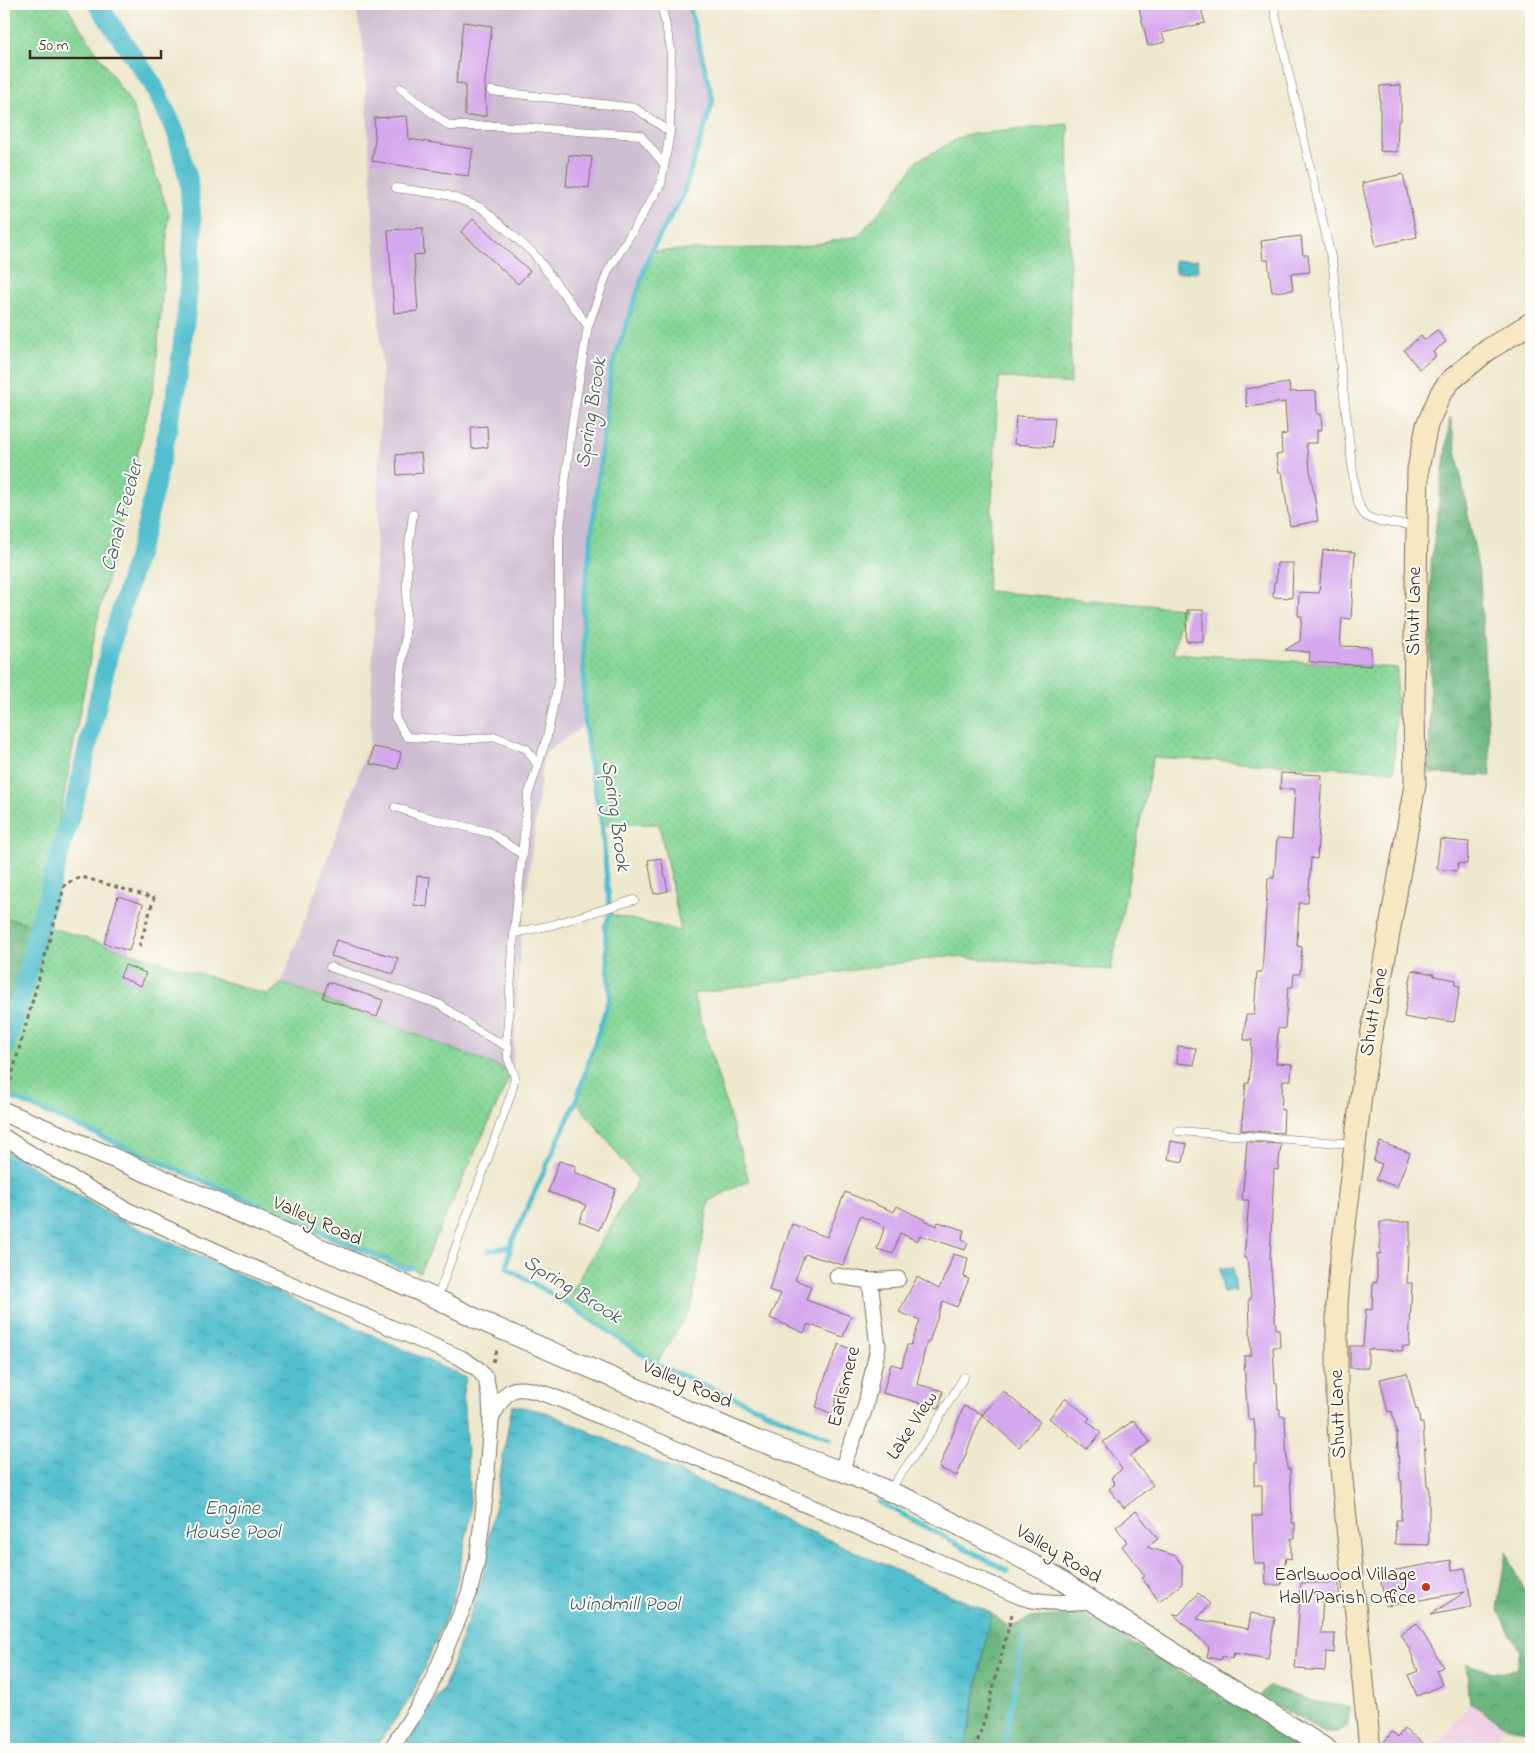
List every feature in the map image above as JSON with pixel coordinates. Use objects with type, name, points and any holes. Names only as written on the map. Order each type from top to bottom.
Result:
[{"type":"main road","name":"Shutt Lane","points":[[1370,1749],[1340,1460],[1337,1398],[1337,1305],[1354,1144],[1362,1088],[1415,785],[1414,701],[1418,469],[1427,425],[1441,393],[1450,381],[1489,349],[1531,323]]},
{"type":"street","name":"Valley Road","points":[[4,1112],[437,1299],[504,1331],[756,1440],[841,1471],[889,1492],[990,1541],[1055,1576],[1327,1749]]},
{"type":"street","points":[[4,1137],[127,1210],[233,1259],[461,1358],[478,1369],[486,1379],[490,1399],[491,1421],[485,1497],[477,1561],[469,1594],[427,1692],[390,1749]]},
{"type":"street","points":[[837,1276],[870,1281],[898,1279]]},
{"type":"street","name":"Earlsmere","points":[[841,1471],[865,1408],[878,1347],[870,1281]]},
{"type":"street","points":[[491,1421],[508,1392],[515,1389],[533,1390],[602,1417],[1021,1597],[1033,1601],[1062,1603],[1092,1601]]},
{"type":"lane","points":[[437,1299],[511,1094],[515,1077],[508,1058],[514,932],[528,796],[548,737],[559,678],[559,537],[572,424],[588,326],[608,271],[661,184],[670,132],[671,49],[660,4]]},
{"type":"lane","points":[[1273,4],[1332,266],[1341,371],[1355,490],[1359,504],[1366,515],[1377,520],[1417,526]]},
{"type":"lane","points":[[400,88],[449,126],[498,126],[640,135],[664,164]]},
{"type":"lane","points":[[491,91],[635,108],[670,132]]},
{"type":"lane","points":[[396,188],[446,195],[482,208],[534,254],[588,326]]},
{"type":"lane","points":[[413,514],[408,552],[405,641],[395,717],[407,737],[462,740],[496,738],[527,749],[538,766]]},
{"type":"lane","points":[[396,807],[418,815],[491,833],[523,855]]},
{"type":"lane","points":[[514,932],[552,925],[634,900]]},
{"type":"lane","points":[[330,968],[442,1005],[478,1031],[508,1047]]},
{"type":"lane","points":[[1178,1131],[1354,1144]]},
{"type":"lane","name":"Lake View","points":[[889,1492],[930,1434],[964,1377]]},
{"type":"path","points":[[8,1090],[65,884],[82,877],[154,898],[139,947]]},
{"type":"path","points":[[486,1379],[504,1331]]},
{"type":"path","points":[[976,1749],[1015,1606],[1021,1597]]},
{"type":"shaded area","points":[[355,4],[689,4],[713,101],[682,197],[651,251],[595,515],[583,607],[584,715],[580,728],[544,754],[522,928],[512,1072],[282,983],[370,742],[382,368],[363,45]]},
{"type":"shaded area","points":[[1470,1703],[1505,1725],[1491,1749],[1435,1749]]},
{"type":"green space","points":[[4,4],[65,4],[133,107],[169,214],[155,381],[99,612],[39,925],[268,995],[282,983],[512,1072],[420,1272],[4,1096],[4,1049],[23,992],[39,926],[4,918]]},
{"type":"green space","points":[[1068,124],[1071,384],[999,377],[987,591],[1183,608],[1173,653],[1397,668],[1394,771],[1153,757],[1111,970],[947,956],[693,994],[749,1180],[709,1201],[691,1308],[656,1364],[565,1302],[638,1180],[576,1101],[610,996],[605,927],[610,914],[681,931],[659,824],[602,825],[589,759],[584,715],[583,607],[611,370],[651,251],[801,247],[858,236],[887,203],[917,161],[965,135]]},
{"type":"green space","points":[[1450,417],[1480,579],[1491,776],[1429,773],[1431,564]]},
{"type":"green space","points":[[4,918],[39,925],[23,992],[4,1049]]},
{"type":"green space","points":[[1506,1552],[1531,1604],[1531,1733],[1505,1725],[1470,1703],[1466,1663],[1493,1673],[1516,1669],[1520,1652],[1497,1609]]},
{"type":"green space","points":[[991,1613],[1010,1628],[1029,1618],[1083,1614],[1307,1749],[965,1749]]},
{"type":"green space","points":[[1269,1686],[1312,1701],[1349,1707],[1348,1726],[1337,1732],[1325,1732],[1259,1697]]},
{"type":"water","points":[[1198,260],[1198,272],[1175,273],[1174,261]]},
{"type":"water","name":"Engine House Pool","points":[[4,1149],[110,1215],[466,1378],[463,1393],[471,1515],[452,1603],[412,1696],[374,1749],[4,1749]]},
{"type":"water","points":[[1233,1267],[1236,1291],[1223,1293],[1220,1268]]},
{"type":"water","name":"Windmill Pool","points":[[512,1405],[546,1412],[991,1613],[965,1749],[403,1749],[444,1688],[482,1580]]},
{"type":"building","points":[[1138,4],[1200,4],[1205,23],[1162,33],[1165,42],[1148,46]]},
{"type":"building","points":[[463,22],[492,26],[485,81],[486,116],[465,116],[465,84],[456,83]]},
{"type":"building","points":[[1401,85],[1401,121],[1398,121],[1397,152],[1380,151],[1380,86]]},
{"type":"building","points":[[407,116],[409,139],[473,149],[468,176],[372,161],[375,139],[374,118]]},
{"type":"building","points":[[569,155],[592,157],[589,188],[566,186]]},
{"type":"building","points":[[1403,174],[1417,237],[1376,246],[1362,183]]},
{"type":"building","points":[[473,219],[530,271],[518,284],[461,232]]},
{"type":"building","points":[[423,228],[424,254],[414,255],[418,311],[394,313],[388,230]]},
{"type":"building","points":[[1301,236],[1303,255],[1308,255],[1310,272],[1291,274],[1293,290],[1272,292],[1268,260],[1263,260],[1261,241]]},
{"type":"building","points":[[1437,330],[1446,342],[1433,352],[1436,356],[1419,369],[1404,350],[1421,336],[1424,340]]},
{"type":"building","points":[[1289,383],[1290,392],[1316,391],[1317,414],[1321,414],[1322,430],[1317,430],[1317,443],[1306,443],[1318,521],[1290,526],[1282,472],[1279,472],[1276,455],[1282,454],[1281,435],[1287,434],[1285,402],[1247,407],[1245,389]]},
{"type":"building","points":[[1016,416],[1055,418],[1052,447],[1014,444]]},
{"type":"building","points":[[487,426],[488,447],[472,449],[471,427]]},
{"type":"building","points":[[421,453],[423,473],[397,475],[396,455]]},
{"type":"building","points":[[1323,550],[1355,552],[1351,619],[1342,618],[1340,646],[1371,647],[1371,666],[1309,662],[1310,652],[1285,650],[1300,641],[1302,616],[1298,616],[1299,592],[1319,593]]},
{"type":"building","points":[[1277,563],[1293,563],[1292,598],[1273,597]]},
{"type":"building","points":[[1187,610],[1203,610],[1203,642],[1186,641]]},
{"type":"building","points":[[373,747],[401,752],[398,769],[370,764]]},
{"type":"building","points":[[1281,773],[1322,775],[1317,859],[1311,858],[1308,903],[1299,903],[1297,946],[1302,947],[1300,974],[1294,974],[1293,987],[1288,987],[1285,1029],[1278,1028],[1276,1063],[1292,1064],[1291,1080],[1283,1080],[1281,1110],[1284,1110],[1283,1133],[1241,1130],[1246,1083],[1249,1083],[1252,1040],[1244,1040],[1246,1015],[1254,1015],[1257,972],[1262,972],[1268,878],[1274,878],[1277,838],[1292,839],[1295,789],[1280,789]]},
{"type":"building","points":[[1440,839],[1469,842],[1467,864],[1458,863],[1457,871],[1437,869]]},
{"type":"building","points":[[661,858],[668,891],[654,894],[648,860]]},
{"type":"building","points":[[417,876],[430,877],[427,907],[414,905]]},
{"type":"building","points":[[118,896],[143,904],[129,951],[104,943]]},
{"type":"building","points":[[336,940],[398,958],[394,974],[331,956]]},
{"type":"building","points":[[125,965],[146,973],[141,986],[120,977]]},
{"type":"building","points":[[1412,970],[1456,980],[1455,985],[1460,986],[1454,1022],[1427,1018],[1426,1021],[1404,1017]]},
{"type":"building","points":[[328,982],[383,1000],[377,1017],[323,998]]},
{"type":"building","points":[[1178,1046],[1196,1048],[1194,1065],[1177,1063]]},
{"type":"building","points":[[1171,1141],[1187,1144],[1183,1162],[1168,1159]]},
{"type":"building","points":[[1247,1142],[1281,1144],[1278,1170],[1274,1169],[1270,1258],[1276,1329],[1279,1329],[1280,1347],[1273,1347],[1278,1409],[1280,1409],[1280,1416],[1285,1416],[1287,1469],[1290,1469],[1292,1523],[1295,1523],[1295,1538],[1291,1538],[1291,1559],[1286,1558],[1281,1585],[1266,1585],[1265,1563],[1254,1563],[1252,1516],[1262,1516],[1262,1485],[1254,1485],[1256,1432],[1254,1419],[1248,1419],[1245,1380],[1244,1356],[1251,1355],[1249,1299],[1251,1299],[1247,1258],[1244,1258],[1249,1200],[1242,1200]]},
{"type":"building","points":[[1380,1142],[1410,1153],[1397,1187],[1376,1179],[1382,1164],[1373,1161]]},
{"type":"building","points":[[559,1161],[576,1166],[574,1172],[616,1189],[599,1230],[579,1222],[586,1205],[548,1192]]},
{"type":"building","points":[[845,1192],[894,1212],[897,1206],[937,1226],[938,1222],[964,1230],[962,1239],[968,1243],[965,1250],[920,1235],[917,1241],[900,1233],[893,1254],[877,1249],[885,1226],[860,1216],[843,1265],[805,1254],[795,1280],[811,1286],[806,1300],[851,1316],[843,1337],[808,1324],[804,1333],[770,1318],[781,1294],[769,1290],[792,1224],[827,1237]]},
{"type":"building","points":[[1380,1222],[1410,1222],[1407,1283],[1412,1283],[1409,1347],[1402,1346],[1403,1351],[1368,1349],[1368,1368],[1350,1368],[1350,1346],[1363,1346],[1366,1309],[1372,1310],[1373,1282],[1377,1282],[1377,1254],[1380,1254]]},
{"type":"building","points":[[953,1254],[968,1258],[964,1277],[969,1279],[957,1307],[943,1301],[929,1342],[927,1341],[917,1384],[943,1391],[939,1408],[883,1393],[891,1364],[902,1367],[907,1345],[911,1345],[920,1320],[899,1312],[917,1277],[939,1289]]},
{"type":"building","points":[[839,1344],[855,1351],[848,1367],[846,1366],[832,1414],[816,1407],[826,1375]]},
{"type":"building","points":[[1407,1373],[1416,1410],[1418,1409],[1420,1423],[1423,1423],[1427,1486],[1429,1486],[1429,1545],[1395,1544],[1396,1520],[1401,1520],[1402,1481],[1400,1481],[1397,1434],[1392,1411],[1388,1412],[1380,1379]]},
{"type":"building","points":[[1003,1391],[1040,1422],[1019,1447],[982,1415]]},
{"type":"building","points":[[1066,1398],[1090,1418],[1087,1421],[1101,1433],[1087,1449],[1049,1418]]},
{"type":"building","points":[[964,1406],[982,1414],[957,1476],[939,1468]]},
{"type":"building","points":[[1134,1420],[1150,1442],[1130,1456],[1153,1485],[1124,1508],[1109,1489],[1115,1484],[1111,1478],[1122,1469],[1103,1442]]},
{"type":"building","points":[[1136,1511],[1158,1539],[1147,1547],[1176,1556],[1182,1565],[1182,1584],[1159,1601],[1142,1578],[1145,1576],[1122,1546],[1127,1542],[1116,1527]]},
{"type":"building","name":"Earlswood Village Hall/Parish Office","points":[[1451,1560],[1452,1570],[1465,1568],[1472,1607],[1430,1615],[1465,1592],[1386,1606],[1380,1577],[1392,1575],[1391,1571]]},
{"type":"building","points":[[1301,1583],[1339,1583],[1339,1597],[1323,1597],[1321,1634],[1335,1634],[1334,1653],[1326,1652],[1325,1671],[1295,1669]]},
{"type":"building","points":[[1198,1593],[1210,1604],[1197,1619],[1248,1629],[1251,1613],[1275,1618],[1268,1659],[1234,1653],[1232,1659],[1222,1656],[1221,1660],[1207,1657],[1209,1647],[1173,1614],[1179,1615]]},
{"type":"building","points":[[1417,1623],[1443,1667],[1436,1670],[1442,1685],[1417,1696],[1408,1675],[1418,1671],[1409,1648],[1400,1634]]},
{"type":"building","points":[[1404,1729],[1431,1749],[1382,1749],[1382,1745],[1392,1732],[1398,1737]]},
{"type":"waterway","name":"Canal Feeder","points":[[4,1049],[23,992],[39,925],[76,797],[113,636],[146,527],[176,393],[187,306],[193,229],[188,178],[176,132],[152,83],[97,4]]},
{"type":"waterway","name":"Spring Brook","points":[[689,4],[713,101],[682,197],[651,251],[611,370],[583,607],[584,715],[589,759],[602,825],[610,914],[605,927],[610,996],[576,1101],[510,1246],[507,1268],[565,1302],[656,1364],[830,1439]]},
{"type":"waterway","points":[[4,1094],[405,1269],[413,1267]]},
{"type":"waterway","points":[[488,1251],[510,1246]]},
{"type":"waterway","points":[[879,1502],[1008,1571]]},
{"type":"waterway","points":[[1004,1749],[1023,1638]]},
{"type":"place","name":"Earlswood Village Hall/Parish Office","points":[[1426,1587]]}]
